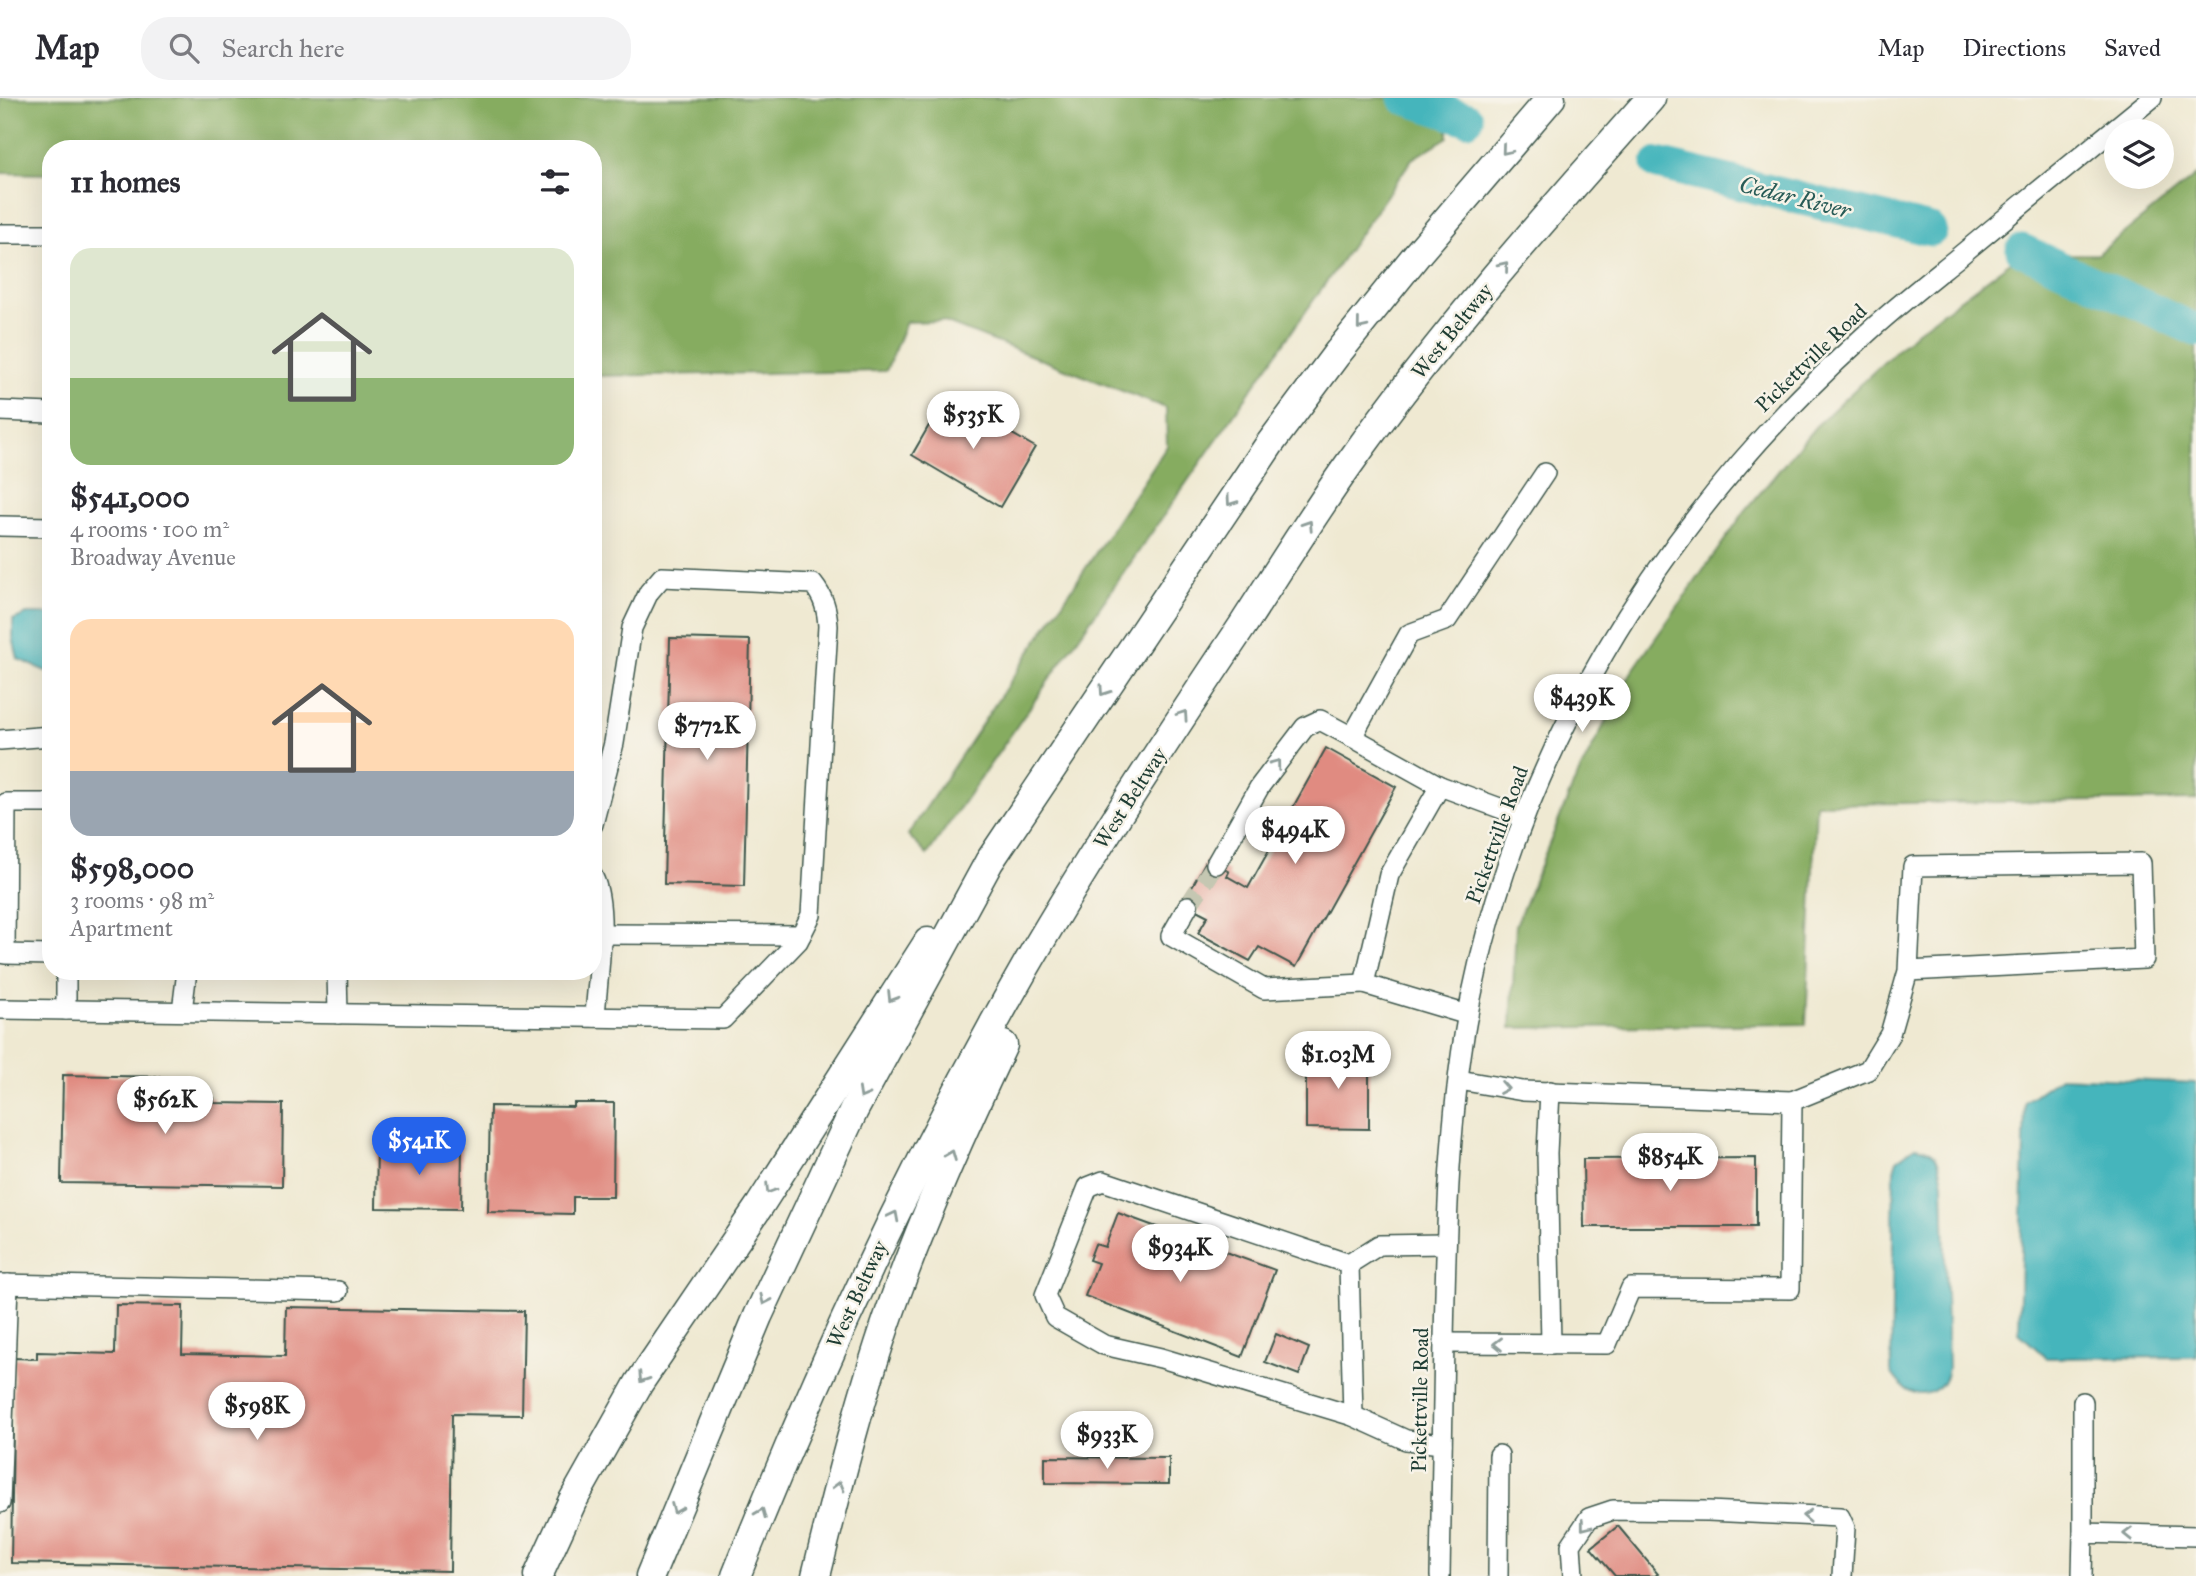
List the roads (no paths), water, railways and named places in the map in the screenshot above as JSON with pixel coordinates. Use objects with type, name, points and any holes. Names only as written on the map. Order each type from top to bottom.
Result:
[{"type":"highway","points":[[538,1576],[572,1502],[639,1383],[760,1205],[917,957],[989,862],[1277,435],[1336,355],[1550,98]]},
{"type":"highway","name":"West Beltway","points":[[736,1576],[789,1442],[896,1212],[954,1097],[1026,967],[1118,813],[1349,463],[1515,251],[1651,98]]},
{"type":"highway","points":[[816,1576],[852,1437],[896,1296],[949,1161],[1012,1025],[1068,928],[1118,813]]},
{"type":"highway","points":[[649,1576],[758,1316],[854,1110],[989,862]]},
{"type":"street","name":"Pickettville Road","points":[[1440,1576],[1446,1196],[1459,1080],[1468,1015],[1489,925],[1524,817],[1549,758],[1581,692],[1631,606],[1682,535],[1740,462],[1801,396],[1864,335],[2152,98]]},
{"type":"street","points":[[0,234],[42,234]]},
{"type":"street","points":[[0,411],[42,413]]},
{"type":"street","points":[[1352,737],[1409,634],[1447,620],[1545,472]]},
{"type":"street","points":[[0,526],[42,527]]},
{"type":"street","points":[[0,1009],[723,1019],[798,941],[811,915],[828,626],[827,608],[822,595],[813,584],[662,577],[649,592],[632,628],[614,743],[602,789]]},
{"type":"street","points":[[1216,864],[1260,786],[1305,727],[1320,720],[1440,786],[1524,817]]},
{"type":"street","points":[[0,740],[42,737]]},
{"type":"street","points":[[1364,984],[1389,876],[1440,786]]},
{"type":"street","points":[[42,803],[6,803],[5,954],[42,955]]},
{"type":"street","points":[[1459,1080],[1523,1091],[1792,1101],[1868,1070],[1890,1034],[1908,971],[1913,866],[2141,863],[2144,959],[1908,971]]},
{"type":"street","points":[[1188,906],[1171,936],[1264,989],[1364,984],[1468,1015]]},
{"type":"street","points":[[602,934],[801,935]]},
{"type":"street","points":[[66,980],[66,1010]]},
{"type":"street","points":[[182,1012],[186,980]]},
{"type":"street","points":[[337,980],[338,1014]]},
{"type":"street","points":[[595,1017],[597,980]]},
{"type":"street","points":[[1550,1091],[1547,1153],[1551,1344]]},
{"type":"street","points":[[1444,1343],[1607,1344],[1631,1288],[1790,1289],[1792,1101]]},
{"type":"street","points":[[1349,1264],[1103,1181],[1088,1186],[1045,1295],[1055,1317],[1104,1345],[1152,1356],[1353,1416],[1406,1440],[1442,1444]]},
{"type":"street","points":[[1349,1264],[1379,1245],[1446,1244]]},
{"type":"street","points":[[1349,1264],[1353,1416]]},
{"type":"street","points":[[0,1503],[4,1284],[338,1291]]},
{"type":"street","points":[[2082,1576],[2083,1402]]},
{"type":"street","points":[[1498,1576],[1499,1455]]},
{"type":"street","points":[[1573,1576],[1571,1545],[1589,1518],[1613,1510],[1840,1517],[1845,1528],[1842,1576]]},
{"type":"street","points":[[2083,1534],[2196,1536]]},
{"type":"water","points":[[27,614],[42,614],[42,669],[18,659],[13,638],[13,620]]},
{"type":"water","points":[[2060,1077],[2196,1083],[2196,1357],[2047,1358],[2019,1333],[2025,1102]]},
{"type":"water","points":[[1915,1147],[1933,1154],[1941,1169],[1948,1368],[1939,1387],[1921,1394],[1906,1389],[1891,1372],[1894,1170],[1897,1160]]},
{"type":"waterway","name":"Cedar River","points":[[1404,98],[1467,119]]},
{"type":"waterway","name":"Cedar River","points":[[1658,164],[1931,230]]},
{"type":"waterway","points":[[2022,250],[2196,330]]},
{"type":"tunnel","points":[[1188,906],[1216,864]]}]
